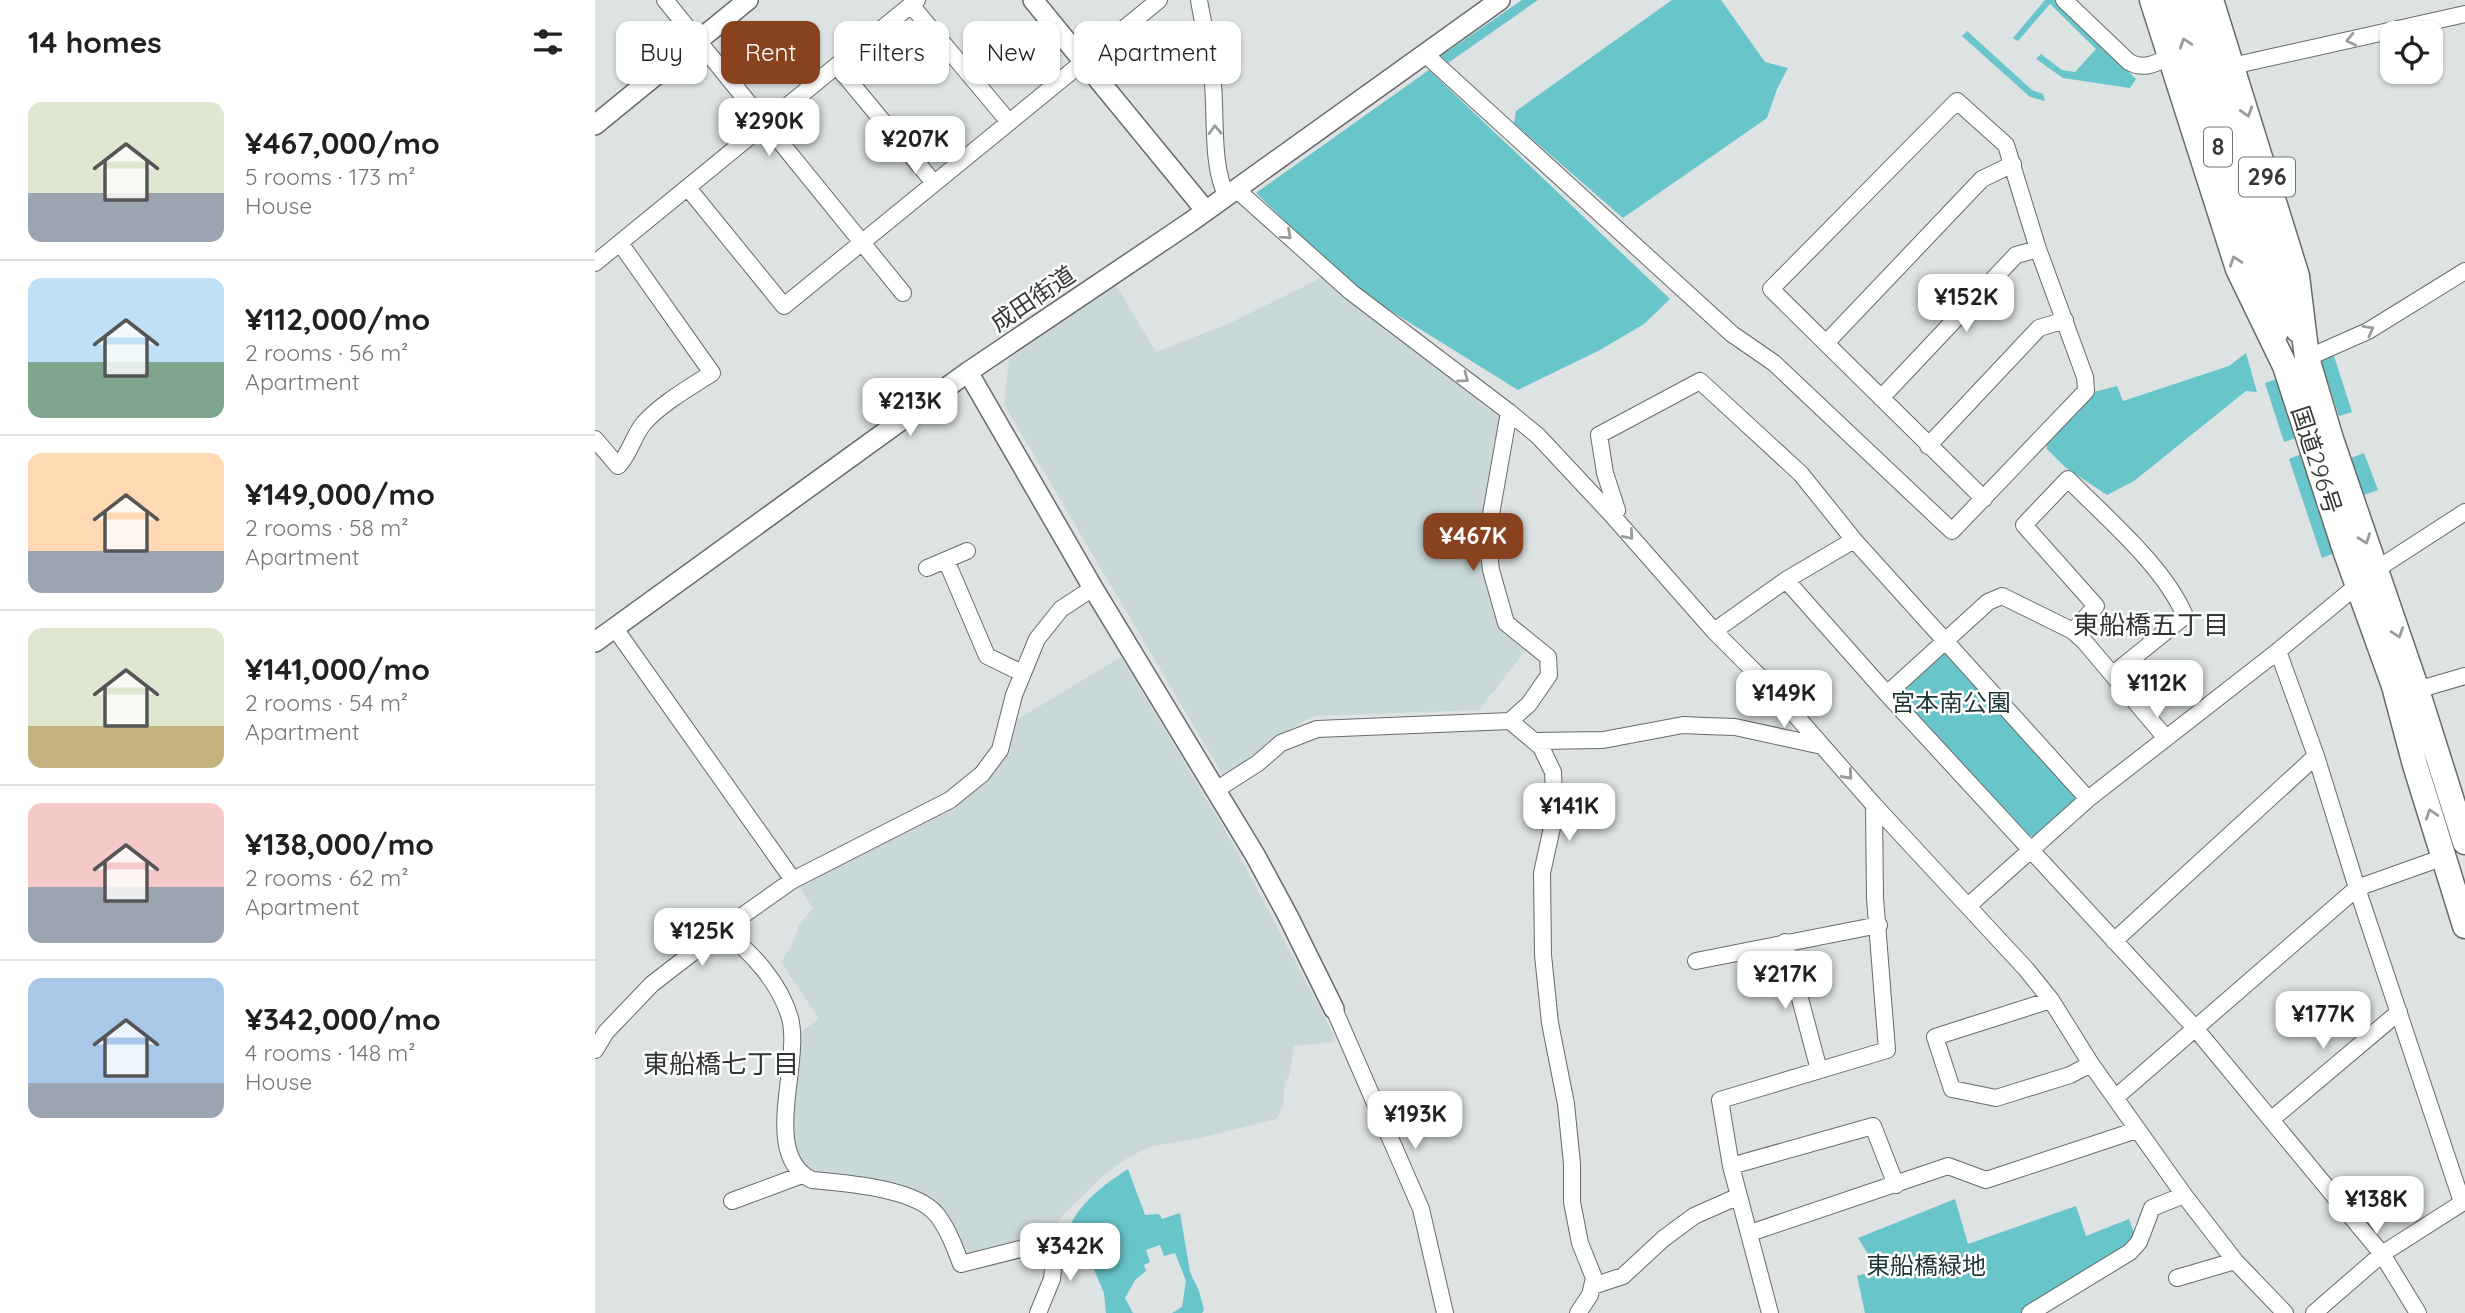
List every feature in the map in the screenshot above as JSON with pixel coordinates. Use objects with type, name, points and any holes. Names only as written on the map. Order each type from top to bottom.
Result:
[{"type":"main road","name":"国道296号","points":[[2152,0],[2238,269],[2296,362],[2331,439],[2394,686],[2465,926]]},
{"type":"main road","name":"8","points":[[2171,0],[2274,291]]},
{"type":"main road","name":"8","points":[[2191,0],[2296,362]]},
{"type":"main road","name":"国道296号","points":[[2211,0],[2297,276],[2296,362]]},
{"type":"main road","name":"国道296号","points":[[2368,576],[2417,690],[2465,842]]},
{"type":"street","points":[[665,0],[682,21]]},
{"type":"street","points":[[707,34],[748,0]]},
{"type":"street","points":[[1034,0],[1074,50]]},
{"type":"street","points":[[1134,21],[1159,0]]},
{"type":"street","points":[[1199,0],[1212,74],[1215,142],[1221,185],[1351,292],[1538,436],[1714,631],[1776,693],[1874,805],[2005,945],[2051,1000],[2091,1064],[2184,1195],[2235,1261],[2285,1313]]},
{"type":"street","name":"成田街道","points":[[595,642],[968,372],[1232,193],[1500,0]]},
{"type":"street","points":[[2064,0],[2129,62],[2138,67],[2155,64],[2169,57]]},
{"type":"street","points":[[891,21],[914,2],[1009,122]]},
{"type":"street","points":[[2232,66],[2465,14]]},
{"type":"street","points":[[707,52],[903,293]]},
{"type":"street","points":[[1425,54],[1732,334],[1774,363],[1952,530],[1984,499],[2086,391],[2085,377],[2038,249],[2006,145],[1957,101],[1771,289],[1984,499]]},
{"type":"street","points":[[595,263],[834,68]]},
{"type":"street","points":[[688,188],[784,306],[1074,71]]},
{"type":"street","points":[[595,125],[645,84]]},
{"type":"street","points":[[852,84],[935,183]]},
{"type":"street","points":[[1101,84],[1206,211]]},
{"type":"street","points":[[1826,343],[1982,179],[2013,164]]},
{"type":"street","points":[[595,439],[618,466],[626,458],[643,425],[670,402],[712,373],[620,243]]},
{"type":"street","points":[[1881,398],[2016,255],[2038,249]]},
{"type":"street","points":[[2296,362],[2368,331],[2465,271]]},
{"type":"street","points":[[1928,446],[2039,328],[2065,320]]},
{"type":"street","points":[[968,372],[1288,916],[1334,1009],[1420,1209],[1445,1313]]},
{"type":"street","points":[[1611,514],[1617,510],[1605,474],[1599,435],[1700,381],[1801,474],[1854,540],[2088,799]]},
{"type":"street","points":[[1216,790],[1258,763],[1281,743],[1317,729],[1510,721],[1529,704],[1549,675],[1548,657],[1506,623],[1491,570],[1487,537],[1509,412]]},
{"type":"street","points":[[2073,631],[2095,606],[2024,525],[2068,479],[2123,534],[2176,596],[2185,616],[2113,674]]},
{"type":"street","points":[[1968,906],[2088,799],[2368,576],[2465,512]]},
{"type":"street","points":[[1714,631],[1786,580],[1854,540]]},
{"type":"street","points":[[927,568],[967,551]]},
{"type":"street","points":[[946,560],[987,656],[1022,673]]},
{"type":"street","points":[[1786,580],[1887,694],[2195,1028],[2382,1254],[2418,1313]]},
{"type":"street","points":[[595,1050],[606,1032],[652,984],[722,930],[793,880],[950,800],[971,785],[994,762],[1000,750],[1014,695],[1037,639],[1061,609],[1093,588]]},
{"type":"street","points":[[1887,694],[1988,602],[2002,596],[2073,631],[2165,737]]},
{"type":"street","points":[[614,627],[793,880]]},
{"type":"street","points":[[2277,651],[2316,756],[2357,888],[2463,1201],[2382,1254],[2314,1313]]},
{"type":"street","points":[[2417,690],[2465,676]]},
{"type":"street","points":[[1510,721],[1541,747],[1553,772],[1555,814],[1542,873],[1543,955],[1551,1023],[1566,1104],[1572,1164],[1572,1202],[1580,1243],[1594,1278],[1590,1295],[1578,1313]]},
{"type":"street","points":[[1534,741],[1603,740],[1683,725],[1735,727],[1822,746]]},
{"type":"street","points":[[2114,941],[2316,756]]},
{"type":"street","points":[[1770,1313],[1731,1166],[1720,1100],[1887,1049],[1875,898],[1874,805]]},
{"type":"street","points":[[2115,1098],[2357,888],[2444,857]]},
{"type":"street","points":[[1696,961],[1879,925]]},
{"type":"street","points":[[722,930],[741,943],[764,970],[784,1000],[790,1018],[793,1049],[785,1108],[786,1144],[795,1167],[802,1175],[812,1180],[881,1189],[923,1202],[937,1214],[953,1242],[961,1264],[1056,1240],[1052,1279],[1038,1313]]},
{"type":"street","points":[[1785,942],[1819,1070]]},
{"type":"street","points":[[2051,1000],[1935,1037],[1952,1089],[1996,1098],[2070,1075],[2091,1064]]},
{"type":"street","points":[[2272,1119],[2399,1012]]},
{"type":"street","points":[[1731,1166],[1873,1126],[1896,1185]]},
{"type":"street","points":[[1750,1233],[1948,1167],[1986,1180],[2137,1130]]},
{"type":"street","points":[[732,1200],[802,1175]]},
{"type":"street","points":[[2031,1313],[2130,1252],[2139,1242],[2153,1209],[2184,1195]]},
{"type":"street","points":[[1593,1286],[1623,1276],[1663,1239],[1694,1216],[1739,1196]]},
{"type":"street","points":[[2177,1278],[2235,1261]]},
{"type":"shaded area","points":[[1323,277],[1501,419],[1483,536],[1502,625],[1529,646],[1479,710],[1313,716],[1274,739],[1253,760],[1225,779],[1004,404],[1009,359],[1116,285],[1156,352],[1230,323]]},
{"type":"shaded area","points":[[1121,657],[1235,847],[1335,1037],[1334,1042],[1294,1046],[1289,1077],[1285,1082],[1283,1107],[1276,1119],[1149,1147],[1105,1174],[1061,1217],[1050,1236],[964,1256],[942,1212],[806,1169],[792,1142],[798,1034],[819,1019],[781,962],[794,941],[799,924],[813,909],[798,884],[952,803],[1012,723]]},
{"type":"green space","points":[[1522,0],[1538,0],[1448,63],[1441,56]]},
{"type":"green space","points":[[1672,0],[1721,0],[1765,62],[1788,68],[1767,118],[1623,218],[1514,123],[1516,111]]},
{"type":"green space","points":[[2045,0],[2055,0],[2136,79],[2130,88],[2063,78],[2036,59],[2041,54],[2062,70],[2075,72],[2096,49],[2050,4],[2018,41],[2013,38]]},
{"type":"green space","points":[[1967,31],[2032,90],[2043,94],[2045,101],[2030,97],[1962,36]]},
{"type":"green space","points":[[1429,70],[1670,299],[1644,324],[1600,350],[1518,390],[1354,288],[1256,193]]},
{"type":"green space","points":[[2246,353],[2257,392],[2246,391],[2134,481],[2107,495],[2065,467],[2047,449],[2046,441],[2094,392],[2117,386],[2123,401],[2229,366]]},
{"type":"green space","points":[[2333,353],[2352,412],[2339,416],[2322,365],[2322,360]]},
{"type":"green space","points":[[2277,379],[2296,438],[2284,442],[2265,383]]},
{"type":"green space","points":[[2364,453],[2378,490],[2364,495],[2351,458]]},
{"type":"green space","points":[[2301,454],[2335,553],[2322,558],[2289,459]]},
{"type":"green space","name":"宮本南公園","points":[[1943,652],[1951,654],[2075,794],[2075,801],[2036,836],[2028,836],[1902,698],[1902,691]]},
{"type":"green space","points":[[1128,1169],[1145,1215],[1159,1214],[1162,1219],[1180,1213],[1190,1272],[1199,1291],[1204,1310],[1202,1313],[1172,1313],[1182,1307],[1186,1281],[1175,1253],[1164,1256],[1160,1245],[1146,1250],[1150,1262],[1144,1265],[1146,1271],[1135,1280],[1125,1298],[1133,1313],[1106,1313],[1104,1293],[1087,1253],[1063,1253],[1065,1239],[1076,1214],[1094,1194]]},
{"type":"green space","name":"東船橋緑地","points":[[1955,1199],[1968,1244],[2076,1206],[2086,1236],[2129,1219],[2136,1238],[2124,1249],[2022,1313],[1865,1313],[1857,1276],[1878,1270],[1858,1238]]},
{"type":"district","name":"東船橋五丁目","points":[[2151,625]]},
{"type":"district","name":"東船橋七丁目","points":[[721,1064]]}]
